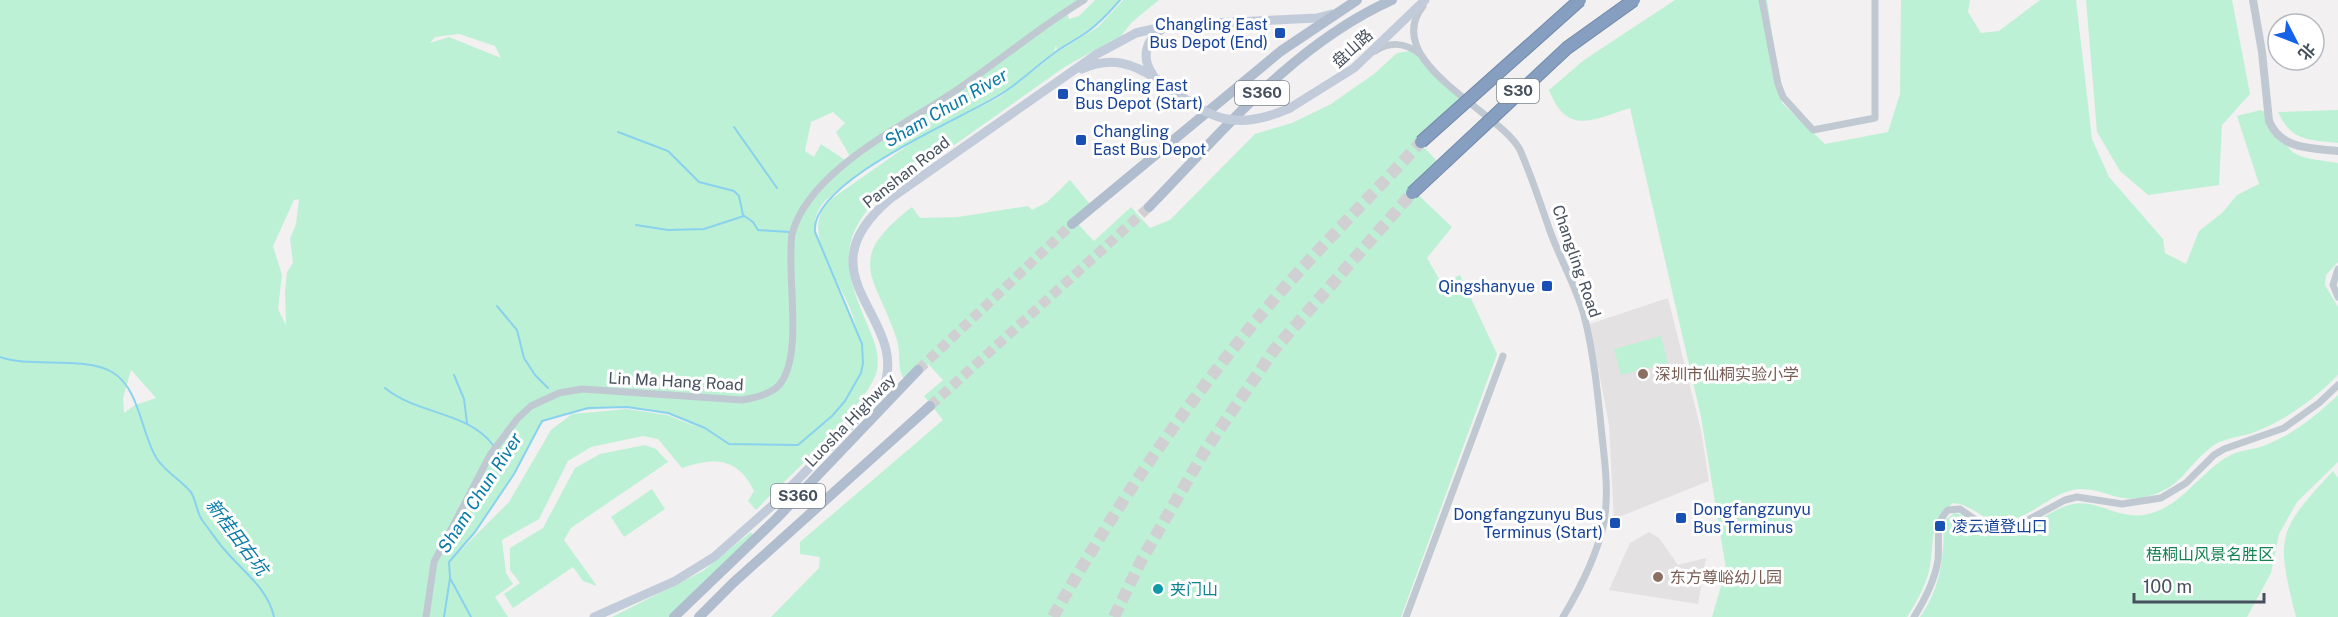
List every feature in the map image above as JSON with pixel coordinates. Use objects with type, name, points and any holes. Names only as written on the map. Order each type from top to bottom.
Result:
[{"type":"highway","name":"S30","points":[[1421,142],[1580,0]]},
{"type":"highway","name":"S30","points":[[1412,193],[1567,48],[1634,0]]},
{"type":"main road","name":"S360","points":[[1072,224],[1263,66],[1336,12],[1357,0]]},
{"type":"main road","name":"S360","points":[[1149,207],[1298,60],[1349,22],[1392,0]]},
{"type":"main road","name":"盘山路","points":[[1158,80],[1199,108],[1227,120],[1251,120],[1290,108],[1336,82],[1360,63],[1427,0]]},
{"type":"main road","name":"Panshan Road","points":[[594,617],[675,581],[714,557],[753,524],[873,404],[887,381],[889,354],[863,301],[853,272],[855,246],[864,224],[891,198],[1059,80],[1124,38],[1170,24],[1317,18],[1336,12]]},
{"type":"main road","points":[[1158,80],[1147,65],[1147,46],[1154,34],[1170,24]]},
{"type":"main road","points":[[1059,80],[1088,66],[1111,61],[1130,64],[1158,80]]},
{"type":"main road","name":"Luosha Highway","points":[[674,617],[776,519],[918,370]]},
{"type":"main road","name":"S360","points":[[699,617],[748,569],[930,406]]},
{"type":"street","name":"Lin Ma Hang Road","points":[[426,617],[432,569],[438,553],[490,455],[517,418],[531,406],[558,393],[582,389],[742,400],[755,398],[779,386],[788,369],[792,344],[792,234],[795,222],[810,200],[852,160],[1084,0]]},
{"type":"street","points":[[1424,58],[1415,36],[1414,23],[1427,0]]},
{"type":"street","points":[[1762,0],[1778,84],[1783,98],[1813,130],[1875,118],[1875,0]]},
{"type":"street","points":[[2253,0],[2262,52],[2268,114],[2273,131],[2292,145],[2338,151]]},
{"type":"street","points":[[1360,63],[1379,48],[1392,44],[1409,46],[1424,58]]},
{"type":"street","name":"Changling Road","points":[[1424,58],[1463,99],[1499,124],[1515,142],[1542,201],[1549,228],[1583,314],[1598,388],[1607,496],[1604,522],[1596,550],[1578,594],[1563,617]]},
{"type":"street","points":[[2338,269],[2333,285],[2338,297]]},
{"type":"street","points":[[1406,617],[1503,356]]},
{"type":"street","points":[[1914,617],[1930,585],[1938,561],[1939,522],[1948,510],[1960,509],[1983,525],[2003,529],[2015,527],[2065,500],[2078,497],[2122,504],[2161,498],[2186,483],[2214,455],[2224,449],[2284,428],[2305,415],[2338,386]]},
{"type":"shaded area","name":"深圳市仙桐实验小学","points":[[1668,298],[1701,430],[1709,481],[1614,519],[1609,425],[1590,324]]},
{"type":"shaded area","name":"东方尊峪幼儿园","points":[[1649,532],[1659,538],[1678,565],[1706,558],[1698,604],[1609,590],[1630,543]]},
{"type":"green space","points":[[0,0],[1079,0],[1067,14],[1069,19],[1079,16],[1095,0],[1120,0],[1097,24],[1057,50],[1056,45],[1054,52],[1021,79],[966,114],[1000,97],[1056,53],[1098,27],[1123,0],[1159,0],[1132,22],[1121,36],[1066,66],[875,201],[862,217],[854,232],[850,247],[850,277],[876,347],[877,370],[859,402],[843,421],[756,510],[748,501],[754,491],[748,480],[733,466],[715,461],[682,468],[658,439],[643,436],[591,447],[568,461],[539,519],[502,540],[506,573],[513,584],[495,597],[508,617],[472,617],[467,610],[471,617],[0,617]],"holes":[[[459,34],[495,46],[501,58],[449,37],[430,43],[435,37]],[[833,112],[845,123],[836,132],[852,160],[848,162],[821,144],[814,157],[805,151],[811,122]],[[913,142],[827,202],[820,217],[818,232],[822,248],[815,226],[817,213],[825,201],[862,172]],[[299,199],[296,224],[290,239],[293,263],[287,272],[286,325],[278,309],[282,275],[273,246],[294,200]],[[833,274],[852,312],[856,327]],[[131,370],[156,398],[135,405],[124,413],[123,398]],[[622,407],[668,413],[700,428],[667,415],[627,409],[572,414],[551,430],[509,502],[456,555],[477,529],[512,476],[539,426],[546,420],[574,411]]]},
{"type":"green space","points":[[1675,0],[1767,0],[1782,103],[1825,144],[1888,132],[1900,94],[1901,0],[1970,0],[1968,12],[1981,33],[1999,31],[2040,0],[2076,0],[2092,139],[2109,177],[2163,239],[2165,253],[2186,264],[2199,231],[2222,213],[2237,195],[2259,184],[2237,116],[2261,110],[2271,115],[2283,140],[2294,153],[2311,159],[2338,163],[2338,262],[2326,275],[2325,285],[2338,307],[2338,375],[2319,393],[2287,416],[2252,433],[2214,445],[2173,485],[2153,495],[2131,499],[2088,489],[2078,489],[2060,494],[2018,518],[1998,521],[1953,503],[1945,510],[1936,525],[1927,577],[1907,617],[1712,617],[1726,569],[1701,417],[1630,108],[1592,120],[1573,119],[1564,114],[1549,90],[1584,60]]},
{"type":"green space","points":[[2086,0],[2232,0],[2250,94],[2222,125],[2219,185],[2148,195],[2120,171],[2097,132]]},
{"type":"green space","points":[[1410,51],[1437,71],[1459,99],[1416,139],[1437,161],[1411,188],[1452,227],[1427,258],[1442,284],[1460,275],[1497,354],[1401,617],[771,617],[819,568],[820,557],[800,554],[800,542],[943,420],[924,396],[943,380],[928,364],[907,383],[903,378],[897,340],[874,284],[870,269],[871,256],[877,241],[890,226],[912,207],[920,218],[958,217],[1028,206],[1032,210],[1047,202],[1070,180],[1093,208],[1077,223],[1094,241],[1131,207],[1150,228],[1170,220],[1255,134],[1292,123],[1331,104],[1374,74],[1397,53]]},
{"type":"green space","points":[[2338,110],[2338,143],[2310,139],[2295,134],[2283,122],[2278,112]]},
{"type":"green space","points":[[1661,336],[1668,363],[1621,375],[1614,349]]},
{"type":"green space","name":"梧桐山风景名胜区","points":[[2338,395],[2338,462],[2297,502],[2279,534],[2271,573],[2247,617],[1920,617],[1937,584],[1940,572],[1943,522],[1954,513],[1997,534],[2017,531],[2054,511],[2073,504],[2090,504],[2125,514],[2144,515],[2169,505],[2229,456],[2284,437]]},
{"type":"green space","points":[[645,445],[656,449],[668,462],[571,528],[564,540],[597,586],[583,581],[573,567],[513,608],[504,594],[520,583],[510,570],[510,548],[543,528],[575,468],[600,454]]},
{"type":"green space","points":[[2333,471],[2338,478],[2338,617],[2296,617],[2285,569],[2286,537],[2300,508]]},
{"type":"green space","points":[[652,489],[665,509],[624,537],[611,517]]},
{"type":"green space","points":[[751,532],[753,535],[669,617],[612,617],[703,571]]},
{"type":"waterway","name":"Sham Chun River","points":[[471,617],[450,578],[449,562],[475,532],[514,474],[542,421],[588,408],[627,407],[668,413],[705,428],[729,444],[798,445],[832,416],[845,401],[861,373],[862,344],[815,232],[820,213],[836,193],[860,173],[1005,91],[1058,50],[1093,28],[1120,0]]},
{"type":"waterway","points":[[734,127],[777,188]]},
{"type":"waterway","points":[[618,132],[668,151],[699,182],[734,191],[739,196],[743,215],[753,222],[758,230],[789,232]]},
{"type":"waterway","points":[[636,225],[668,230],[704,229],[744,216]]},
{"type":"waterway","points":[[497,306],[517,330],[524,358],[535,375],[548,388]]},
{"type":"waterway","name":"新桂田右坑","points":[[0,357],[26,362],[87,364],[112,372],[121,379],[134,400],[157,459],[190,491],[202,520],[221,546],[254,580],[266,597],[274,617]]},
{"type":"waterway","points":[[454,375],[464,399],[467,423]]},
{"type":"waterway","points":[[385,388],[412,404],[470,426],[493,445]]},
{"type":"waterway","points":[[444,617],[450,578]]},
{"type":"tunnel","points":[[1053,617],[1097,542],[1145,468],[1222,363],[1290,281],[1421,142]]},
{"type":"tunnel","points":[[1114,617],[1141,561],[1204,452],[1274,350],[1412,193]]},
{"type":"tunnel","points":[[930,406],[1149,207]]},
{"type":"tunnel","points":[[918,370],[1072,224]]},
{"type":"place","name":"Changling East Bus Depot (End)","points":[[1280,33]]},
{"type":"place","name":"Changling East Bus Depot (Start)","points":[[1063,94]]},
{"type":"place","name":"Changling East Bus Depot","points":[[1081,140]]},
{"type":"place","name":"Qingshanyue","points":[[1547,286]]},
{"type":"place","name":"深圳市仙桐实验小学","points":[[1643,374]]},
{"type":"place","name":"Dongfangzunyu Bus Terminus","points":[[1681,518]]},
{"type":"place","name":"Dongfangzunyu Bus Terminus (Start)","points":[[1615,523]]},
{"type":"place","name":"凌云道登山口","points":[[1940,526]]},
{"type":"place","name":"东方尊峪幼儿园","points":[[1658,577]]},
{"type":"place","name":"夹门山","points":[[1158,589]]}]
